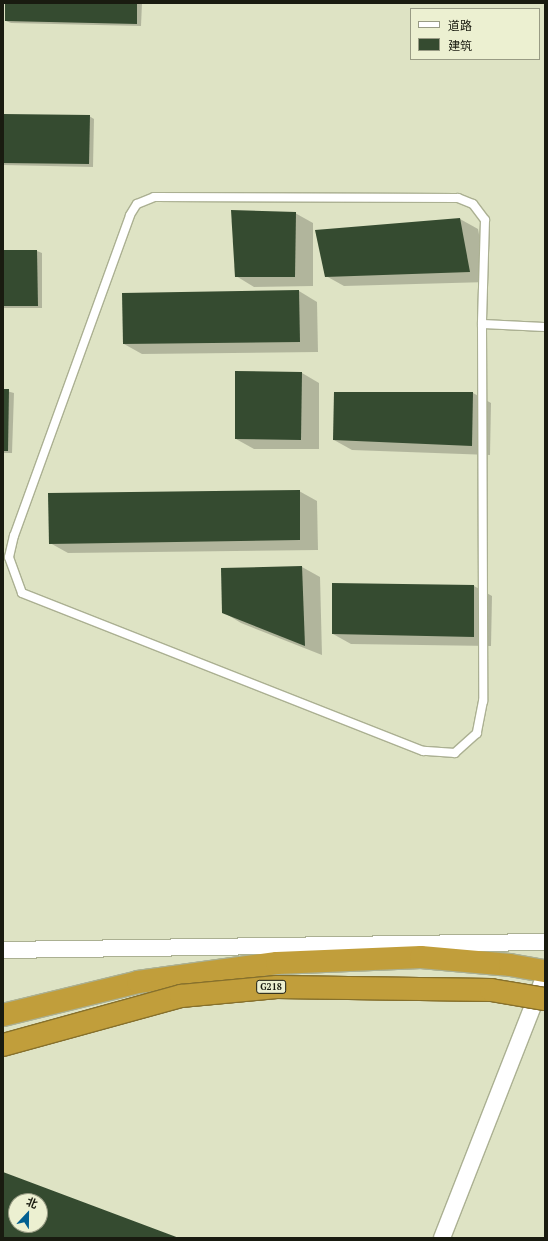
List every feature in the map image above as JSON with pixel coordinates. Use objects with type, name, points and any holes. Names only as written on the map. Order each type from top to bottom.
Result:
[{"type":"highway","name":"G218","points":[[3,1015],[138,982],[277,963],[421,957],[510,964],[545,971]]},
{"type":"highway","name":"G218","points":[[3,1045],[181,996],[277,987],[491,990],[545,999]]},
{"type":"street","points":[[3,950],[545,942]]},
{"type":"street","points":[[442,1238],[545,975]]},
{"type":"lane","points":[[154,197],[458,198],[473,204],[486,220],[482,324],[483,701],[477,733],[456,753],[423,751],[22,593],[9,557],[14,536],[130,215],[137,204],[154,197]]},
{"type":"lane","points":[[482,324],[545,327]]},
{"type":"building","points":[[5,3],[137,3],[137,24],[5,21]]},
{"type":"building","points":[[3,114],[90,115],[89,164],[3,163]]},
{"type":"building","points":[[231,210],[296,212],[295,277],[235,277]]},
{"type":"building","points":[[460,218],[470,272],[325,277],[315,230]]},
{"type":"building","points":[[3,250],[37,250],[38,306],[3,306]]},
{"type":"building","points":[[299,290],[300,342],[123,344],[122,293]]},
{"type":"building","points":[[235,371],[302,372],[301,440],[235,439]]},
{"type":"building","points":[[3,389],[9,389],[8,451],[3,451]]},
{"type":"building","points":[[334,392],[473,392],[472,446],[333,440]]},
{"type":"building","points":[[300,490],[300,540],[49,544],[48,493]]},
{"type":"building","points":[[302,566],[305,646],[222,613],[221,568]]},
{"type":"building","points":[[332,583],[474,585],[474,637],[332,634]]},
{"type":"building","points":[[3,1172],[179,1238],[3,1238]]}]
